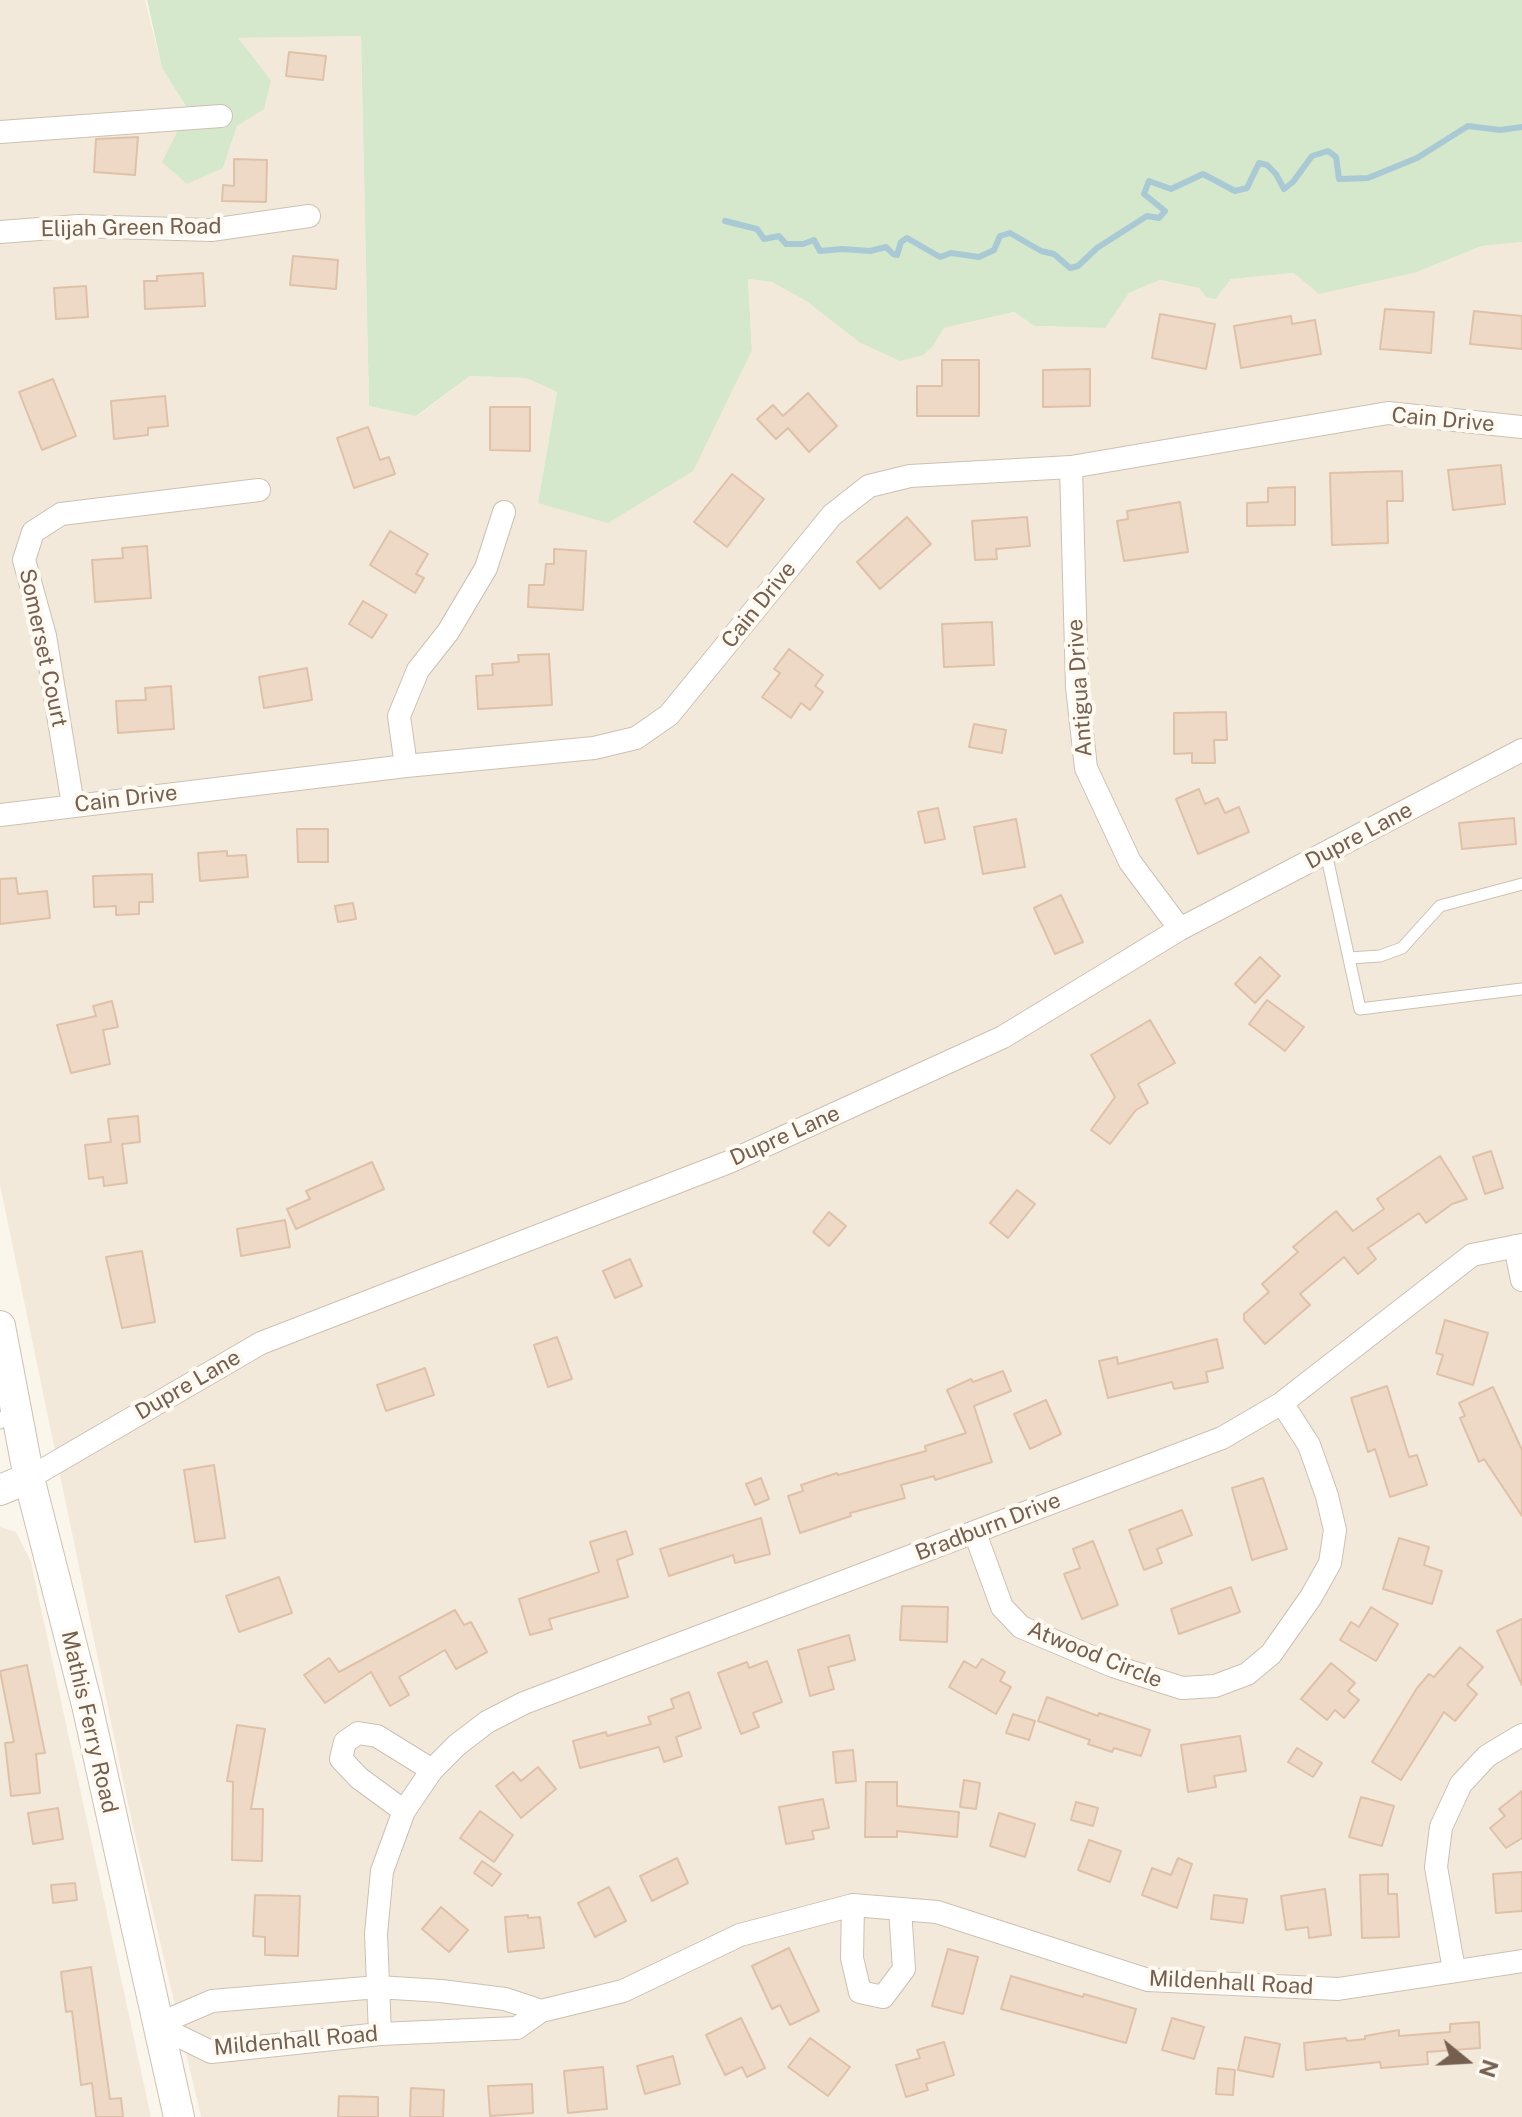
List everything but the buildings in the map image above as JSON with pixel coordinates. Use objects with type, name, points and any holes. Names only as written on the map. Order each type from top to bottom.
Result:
[{"type":"main road","name":"Mathis Ferry Road","points":[[0,1326],[5,1415],[29,1478],[87,1705],[179,2117]]},
{"type":"main road","points":[[0,1490],[29,1478]]},
{"type":"street","points":[[0,132],[221,116]]},
{"type":"street","name":"Elijah Green Road","points":[[0,232],[78,226],[211,230],[309,216]]},
{"type":"street","name":"Cain Drive","points":[[0,815],[406,766],[594,748],[636,738],[669,715],[832,515],[869,486],[910,476],[1071,467],[1388,413],[1522,427]]},
{"type":"street","name":"Antigua Drive","points":[[1071,467],[1077,687],[1086,768],[1130,862],[1180,929]]},
{"type":"street","name":"Somerset Court","points":[[73,805],[45,636],[24,560],[33,532],[61,514],[259,490]]},
{"type":"street","points":[[406,766],[399,716],[418,670],[448,632],[486,568],[504,512]]},
{"type":"street","name":"Dupre Lane","points":[[29,1478],[261,1343],[729,1162],[1003,1037],[1180,929],[1522,750]]},
{"type":"street","points":[[1518,1246],[1522,1280]]},
{"type":"street","name":"Bradburn Drive","points":[[380,2034],[376,1934],[382,1871],[404,1811],[432,1770],[487,1722],[524,1703],[1222,1438],[1282,1403],[1472,1255],[1518,1246]]},
{"type":"street","name":"Atwood Circle","points":[[975,1533],[1002,1607],[1021,1627],[1113,1666],[1182,1688],[1215,1686],[1247,1674],[1271,1654],[1305,1607],[1330,1563],[1335,1530],[1309,1445],[1282,1403]]},
{"type":"street","points":[[404,1811],[359,1778],[341,1759],[345,1742],[358,1733],[377,1736],[432,1770]]},
{"type":"street","points":[[1454,1970],[1436,1867],[1441,1827],[1461,1784],[1487,1756],[1522,1735]]},
{"type":"street","points":[[853,1905],[852,1958],[860,1992],[883,1997],[904,1969],[900,1909]]},
{"type":"street","name":"Mildenhall Road","points":[[156,2025],[211,2052],[380,2034],[517,2028],[541,2011],[623,1991],[740,1935],[853,1905],[937,1912],[1148,1980],[1338,1989],[1522,1961]]},
{"type":"street","name":"Mildenhall Road","points":[[156,2025],[212,2001],[378,1987],[505,1999],[541,2011]]},
{"type":"lane","points":[[1326,853],[1360,1009],[1522,989]]},
{"type":"lane","points":[[1349,958],[1380,956],[1402,948],[1440,906],[1522,884]]},
{"type":"shaded area","points":[[0,0],[145,0],[162,68],[223,168],[237,126],[271,80],[237,38],[361,36],[369,406],[417,416],[470,376],[526,378],[557,392],[538,503],[752,350],[748,279],[772,282],[806,301],[859,342],[933,346],[944,328],[1014,312],[1034,326],[1104,328],[1129,293],[1160,280],[1199,288],[1206,297],[1231,279],[1294,273],[1417,272],[1482,246],[1522,242],[1522,2117],[201,2117],[129,1809],[0,1185]]},
{"type":"shaded area","points":[[0,1527],[16,1532],[31,1562],[151,2117],[0,2117]]},
{"type":"green space","points":[[147,0],[1522,0],[1522,242],[1482,246],[1417,272],[1319,294],[1294,273],[1231,279],[1215,299],[1206,297],[1199,288],[1160,280],[1129,293],[1105,328],[1034,326],[1014,312],[944,328],[923,355],[900,361],[859,342],[806,301],[772,282],[748,279],[752,350],[693,471],[608,523],[538,503],[557,392],[526,378],[470,376],[416,416],[369,406],[361,36],[238,38],[271,80],[264,109],[237,126],[223,168],[187,184],[162,162],[188,110],[162,68]]},
{"type":"waterway","points":[[725,221],[757,229],[764,239],[779,236],[786,244],[803,244],[814,240],[820,251],[870,251],[886,247],[897,255],[901,242],[907,238],[940,257],[951,253],[979,257],[994,250],[1000,236],[1010,233],[1041,251],[1054,254],[1070,268],[1078,266],[1097,248],[1147,216],[1159,218],[1165,211],[1144,194],[1149,181],[1171,189],[1203,174],[1235,191],[1247,188],[1259,163],[1267,165],[1276,174],[1284,189],[1312,156],[1328,151],[1336,157],[1339,179],[1368,178],[1417,158],[1468,126],[1500,130],[1522,127]]}]
